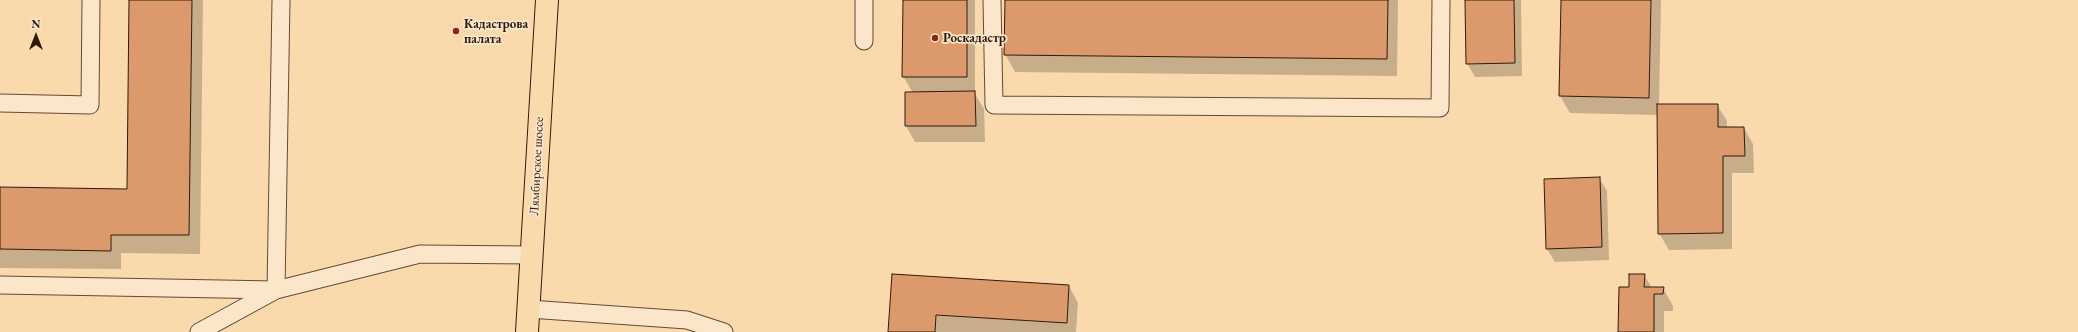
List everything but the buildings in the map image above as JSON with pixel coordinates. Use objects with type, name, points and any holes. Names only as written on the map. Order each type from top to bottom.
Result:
[{"type":"main road","name":"Лямбирское шоссе","points":[[527,332],[547,0]]},
{"type":"lane","points":[[0,103],[90,105],[91,0]]},
{"type":"lane","points":[[276,290],[281,0]]},
{"type":"lane","points":[[864,0],[864,41]]},
{"type":"lane","points":[[992,0],[994,105],[1440,108],[1441,0]]},
{"type":"lane","points":[[199,332],[276,290],[420,254],[532,254]]},
{"type":"lane","points":[[0,285],[276,290]]},
{"type":"lane","points":[[529,309],[687,320],[724,332]]},
{"type":"place","name":"Кадастрова палата","points":[[456,31]]},
{"type":"place","name":"Роскадастр","points":[[935,38]]}]
